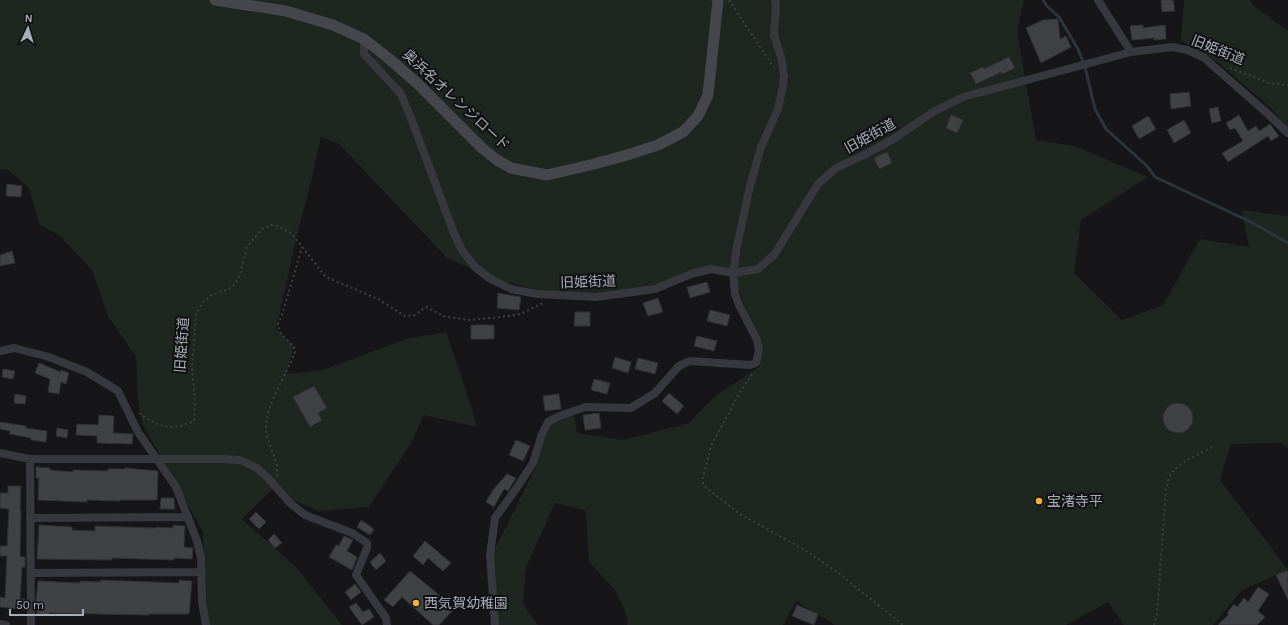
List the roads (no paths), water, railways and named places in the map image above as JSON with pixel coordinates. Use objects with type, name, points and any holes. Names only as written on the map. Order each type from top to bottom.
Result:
[{"type":"street","name":"奥浜名オレンジロード","points":[[215,0],[286,12],[333,25],[364,39],[417,83],[482,148],[497,160],[511,168],[547,175],[627,155],[658,145],[683,132],[698,116],[708,95],[718,0]]},
{"type":"street","points":[[495,625],[490,555],[495,518],[533,463],[542,434],[548,422],[557,417],[585,407],[631,408],[655,393],[679,366],[690,361],[750,365],[756,363],[759,350],[757,340],[735,294],[733,273],[737,246],[750,186],[761,147],[778,109],[783,86],[784,76],[781,57],[774,35],[775,0]]},
{"type":"street","points":[[1098,1],[1131,52]]},
{"type":"street","name":"旧姫街道","points":[[364,39],[364,54],[401,94],[455,236],[462,250],[475,268],[489,278],[512,289],[554,296],[596,297],[655,289],[692,274],[711,269],[733,273],[758,269],[774,255],[818,184],[836,168],[895,138],[933,112],[963,97],[1131,52],[1172,47],[1187,50],[1203,57],[1288,133]]},
{"type":"street","points":[[0,351],[14,348],[49,357],[86,372],[118,392],[138,432],[176,487],[188,517],[197,541],[201,558],[202,602],[206,625]]},
{"type":"street","points":[[0,453],[30,459],[240,460],[257,468],[291,504],[305,516],[352,533],[367,543],[368,548],[356,576],[386,618],[387,625]]},
{"type":"street","points":[[30,459],[31,625]]},
{"type":"street","points":[[30,518],[188,517]]},
{"type":"street","points":[[30,574],[201,572]]},
{"type":"street","points":[[0,624],[6,625]]},
{"type":"waterway","points":[[1043,0],[1059,17],[1078,49],[1085,67],[1095,109],[1106,129],[1147,166],[1155,177],[1253,223],[1288,243]]},
{"type":"place","name":"宝渚寺平","points":[[1039,501]]},
{"type":"place","name":"西気賀幼稚園","points":[[416,603]]}]
